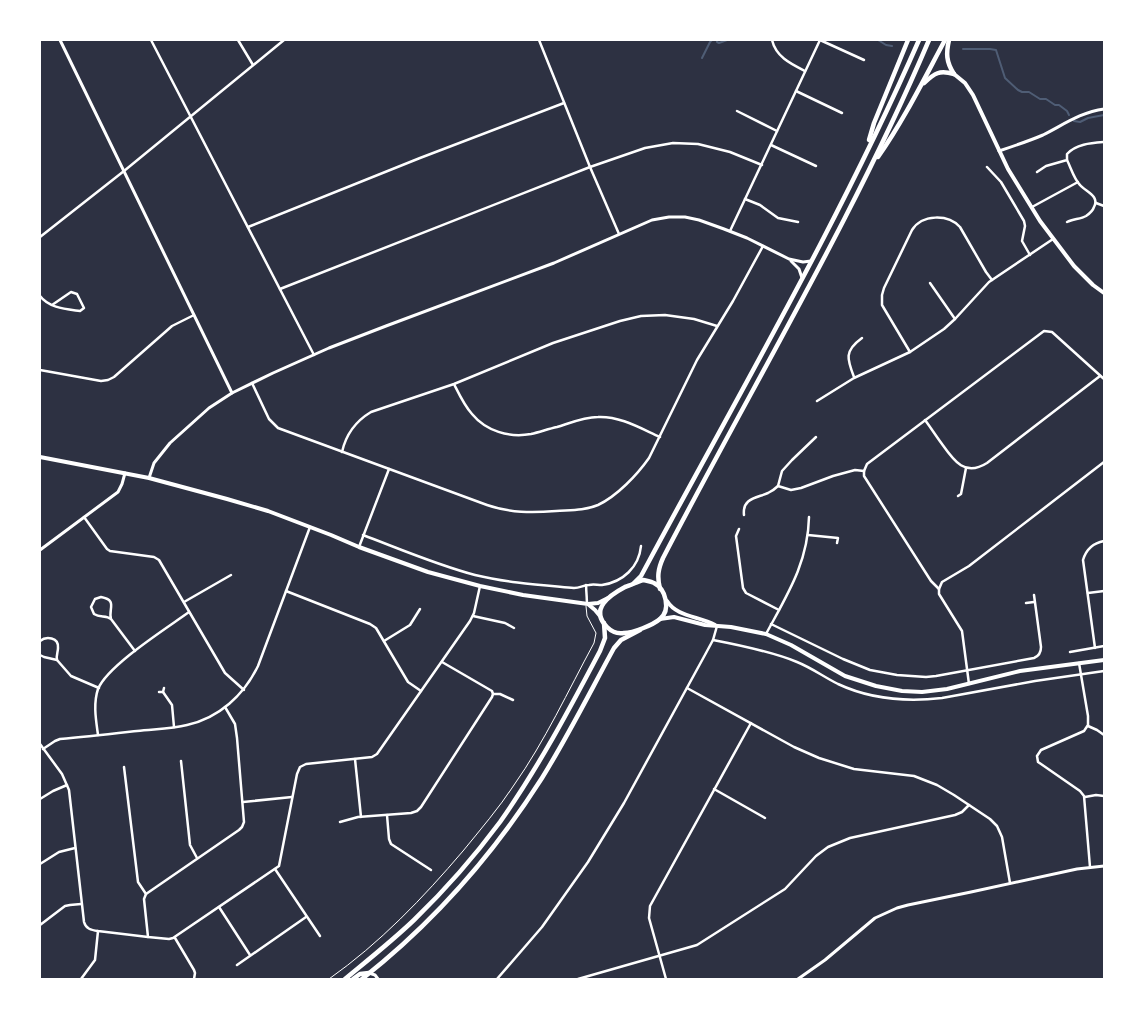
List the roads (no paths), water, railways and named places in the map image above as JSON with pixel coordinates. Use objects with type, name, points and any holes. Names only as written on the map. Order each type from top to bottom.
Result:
[{"type":"highway","points":[[866,151],[874,123],[908,40]]},
{"type":"highway","points":[[640,630],[617,633],[610,630],[601,618],[601,608],[608,598],[639,579],[648,563],[812,260],[919,40]]},
{"type":"highway","points":[[660,589],[658,575],[663,558],[818,270],[871,166],[929,40]]},
{"type":"highway","points":[[871,166],[886,145],[945,40]]},
{"type":"highway","points":[[949,40],[947,58],[954,74]]},
{"type":"highway","points":[[921,85],[936,73],[947,72],[954,74]]},
{"type":"highway","points":[[362,979],[395,952],[438,911],[490,852],[543,777],[614,648],[621,640],[660,619],[666,608],[665,598],[660,589],[650,581],[643,580],[634,583]]},
{"type":"highway","points":[[345,979],[415,919],[448,886],[498,824],[538,765],[596,659],[604,641],[604,623]]},
{"type":"highway","points":[[353,979],[360,974],[369,973]]},
{"type":"main road","points":[[954,74],[973,95],[999,152],[1031,208],[1074,266],[1104,293]]},
{"type":"main road","points":[[40,457],[149,478],[268,511],[428,572],[480,586],[523,595],[587,604],[598,603],[608,598]]},
{"type":"main road","points":[[665,598],[668,604],[677,612],[706,620],[717,626]]},
{"type":"main road","points":[[587,604],[601,618]]},
{"type":"main road","points":[[660,619],[674,616],[706,625],[766,634],[791,645],[845,676],[892,690],[922,692],[947,689],[1027,670],[1104,660]]},
{"type":"street","points":[[60,40],[232,394]]},
{"type":"street","points":[[151,40],[314,355]]},
{"type":"street","points":[[238,40],[254,65]]},
{"type":"street","points":[[40,237],[284,40]]},
{"type":"street","points":[[539,40],[590,168],[619,234]]},
{"type":"street","points":[[772,40],[776,50],[784,59],[806,71]]},
{"type":"street","points":[[730,231],[820,40],[864,60]]},
{"type":"street","points":[[796,91],[842,113]]},
{"type":"street","points":[[248,226],[564,103]]},
{"type":"street","points":[[999,152],[1045,134],[1081,115],[1104,109]]},
{"type":"street","points":[[737,111],[777,131]]},
{"type":"street","points":[[1104,142],[1073,148],[1067,154],[1067,160],[1080,186],[1092,194],[1096,203],[1104,206]]},
{"type":"street","points":[[280,289],[645,148],[679,143],[712,146],[762,165]]},
{"type":"street","points":[[771,145],[816,166]]},
{"type":"street","points":[[1036,172],[1046,166],[1067,160]]},
{"type":"street","points":[[987,167],[1001,182],[1024,220],[1026,226],[1022,241],[1030,255]]},
{"type":"street","points":[[1031,208],[1078,182]]},
{"type":"street","points":[[745,199],[760,205],[778,218],[798,222]]},
{"type":"street","points":[[1067,222],[1088,215],[1096,203]]},
{"type":"street","points":[[149,478],[154,463],[170,443],[187,427],[209,408],[252,383],[386,326],[554,263],[646,222],[669,216],[699,220],[730,231],[764,245],[789,259],[799,269],[802,279]]},
{"type":"street","points":[[910,352],[883,308],[881,298],[884,288],[917,223],[929,218],[947,219],[956,223],[992,280]]},
{"type":"street","points":[[817,401],[854,378],[910,352],[944,329],[992,280],[1053,239]]},
{"type":"street","points":[[252,383],[269,418],[276,427],[498,509],[528,513],[592,507],[624,486],[646,462],[660,437],[688,376],[764,245]]},
{"type":"street","points":[[789,259],[803,262],[812,260]]},
{"type":"street","points":[[930,283],[955,319]]},
{"type":"street","points":[[40,296],[44,301],[52,305],[58,307],[80,311],[84,308],[77,294],[71,292],[52,305]]},
{"type":"street","points":[[40,370],[101,381],[108,380],[114,377],[172,326],[194,315]]},
{"type":"street","points":[[342,452],[350,432],[357,422],[375,410],[454,384],[554,343],[630,319],[651,315],[694,318],[717,326]]},
{"type":"street","points":[[939,589],[931,581],[864,476],[867,464],[1044,331],[1052,332],[1104,380]]},
{"type":"street","points":[[854,378],[848,355],[852,346],[862,338]]},
{"type":"street","points":[[925,420],[952,458],[966,468],[975,468],[987,463],[1100,376]]},
{"type":"street","points":[[454,384],[472,415],[482,424],[504,433],[514,435],[530,434],[587,418],[606,417],[623,421],[660,437]]},
{"type":"street","points":[[744,515],[744,508],[749,501],[769,493],[778,486],[782,471],[816,437]]},
{"type":"street","points":[[969,684],[962,631],[939,594],[942,582],[969,566],[1104,462]]},
{"type":"street","points":[[958,496],[961,494],[966,468]]},
{"type":"street","points":[[359,547],[389,469]]},
{"type":"street","points":[[778,486],[791,490],[855,470],[864,471]]},
{"type":"street","points":[[40,550],[118,492],[126,473]]},
{"type":"street","points":[[84,517],[110,551],[154,557],[159,560],[225,673],[244,690]]},
{"type":"street","points":[[766,634],[803,559],[808,535],[809,517]]},
{"type":"street","points":[[43,749],[58,740],[188,725],[213,715],[233,701],[244,690],[258,666],[310,527]]},
{"type":"street","points":[[738,529],[736,536],[742,588],[746,593],[779,610]]},
{"type":"street","points":[[364,535],[477,576],[526,585],[574,588],[586,585],[602,585],[625,576],[630,572],[636,561],[641,546]]},
{"type":"street","points":[[808,535],[838,538],[837,543]]},
{"type":"street","points":[[1095,648],[1083,565],[1084,555],[1090,548],[1104,541]]},
{"type":"street","points":[[184,602],[231,575]]},
{"type":"street","points":[[586,585],[587,604]]},
{"type":"street","points":[[40,744],[62,774],[70,795],[86,927],[90,930],[98,931],[168,939],[174,938],[280,864],[292,797],[300,767],[306,764],[372,757],[377,754],[473,616],[480,586]]},
{"type":"street","points":[[286,591],[376,628],[408,682],[421,691]]},
{"type":"street","points":[[1088,593],[1104,591]]},
{"type":"street","points":[[771,624],[870,670],[897,675],[926,677],[951,674],[1038,656],[1041,647],[1034,595]]},
{"type":"street","points":[[111,619],[94,614],[91,607],[95,599],[102,596],[109,600],[112,604],[111,619],[135,651]]},
{"type":"street","points":[[1026,603],[1035,602]]},
{"type":"street","points":[[384,641],[410,625],[420,609]]},
{"type":"street","points":[[98,735],[95,707],[99,688],[105,677],[135,651],[189,612]]},
{"type":"street","points":[[473,616],[505,622],[514,628]]},
{"type":"street","points":[[497,979],[542,927],[588,862],[616,818],[713,640],[717,626]]},
{"type":"street","points":[[40,641],[47,637],[52,638],[56,642],[58,645],[57,660]]},
{"type":"street","points":[[713,640],[768,653],[796,662],[840,685],[891,699],[929,700],[1104,671]]},
{"type":"street","points":[[1070,652],[1104,646]]},
{"type":"street","points":[[40,655],[57,660],[72,676],[99,688]]},
{"type":"street","points":[[442,662],[492,691],[493,694]]},
{"type":"street","points":[[1079,663],[1088,725],[1084,731],[1041,750],[1037,756],[1038,762],[1080,791],[1085,798],[1090,867]]},
{"type":"street","points":[[164,688],[161,692],[172,705],[174,727]]},
{"type":"street","points":[[687,688],[794,747],[820,758],[854,768],[920,778],[943,788],[993,822],[999,830],[1002,837],[1010,884]]},
{"type":"street","points":[[493,694],[500,694],[513,700]]},
{"type":"street","points":[[340,822],[361,817],[420,810],[493,694]]},
{"type":"street","points":[[148,937],[144,899],[146,894],[242,828],[244,822],[243,802],[235,724],[225,707]]},
{"type":"street","points":[[666,979],[649,918],[650,906],[751,723]]},
{"type":"street","points":[[1088,725],[1104,735]]},
{"type":"street","points":[[355,759],[361,817]]},
{"type":"street","points":[[181,761],[190,845],[197,858]]},
{"type":"street","points":[[124,767],[138,882],[146,894]]},
{"type":"street","points":[[40,799],[67,785]]},
{"type":"street","points":[[714,790],[765,818]]},
{"type":"street","points":[[1085,798],[1096,795],[1104,796]]},
{"type":"street","points":[[243,802],[292,797]]},
{"type":"street","points":[[578,979],[697,945],[785,889],[820,852],[833,844],[850,838],[955,815],[962,812],[969,805]]},
{"type":"street","points":[[387,815],[391,844],[431,870]]},
{"type":"street","points":[[40,864],[59,852],[75,848]]},
{"type":"street","points":[[798,979],[825,960],[875,918],[886,912],[908,905],[1090,867],[1104,866]]},
{"type":"street","points":[[275,869],[320,936]]},
{"type":"street","points":[[40,925],[67,905],[82,904]]},
{"type":"street","points":[[219,907],[250,954]]},
{"type":"street","points":[[237,965],[250,954],[306,917]]},
{"type":"street","points":[[81,979],[94,962],[98,931]]},
{"type":"street","points":[[174,938],[196,973],[195,979]]},
{"type":"street","points":[[369,973],[378,979]]},
{"type":"lane","points":[[329,979],[404,917],[430,890],[483,827],[514,786],[594,643],[596,634],[587,616],[587,604]]},
{"type":"waterway","points":[[702,58],[712,40]]},
{"type":"waterway","points":[[717,40],[719,43],[727,40]]},
{"type":"waterway","points":[[851,40],[862,40]]},
{"type":"waterway","points":[[878,40],[892,46]]},
{"type":"waterway","points":[[963,49],[996,50],[1005,78],[1018,90],[1029,92],[1040,99],[1046,99],[1055,105],[1059,105],[1069,115]]},
{"type":"waterway","points":[[1074,121],[1080,122],[1088,118],[1104,115]]}]
